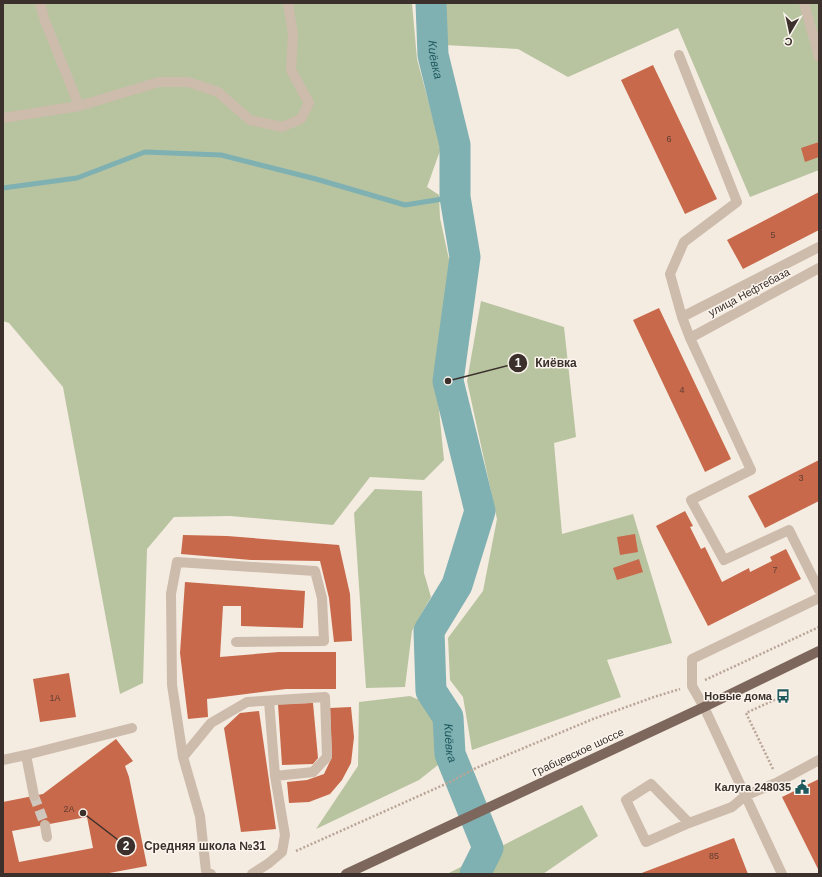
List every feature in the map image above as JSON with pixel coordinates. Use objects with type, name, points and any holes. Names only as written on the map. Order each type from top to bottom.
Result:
[{"type":"main road","name":"Грабцевское шоссе","points":[[346,874],[704,707],[819,650]]},
{"type":"street","points":[[40,3],[45,21],[79,106]]},
{"type":"street","points":[[3,118],[79,106],[159,82],[188,82],[218,92],[250,120],[282,127],[301,119],[309,103],[291,70],[292,35],[288,3]]},
{"type":"street","points":[[804,3],[819,57]]},
{"type":"street","points":[[679,55],[737,202],[684,242],[670,274],[682,317],[690,338],[751,470],[691,500],[724,560],[789,530],[819,590]]},
{"type":"street","points":[[682,317],[819,247]]},
{"type":"street","name":"улица Нефтебаза","points":[[690,338],[819,268]]},
{"type":"street","points":[[211,874],[206,871],[200,816],[183,757],[172,685],[171,594],[177,562],[316,572],[322,598],[324,641],[236,642]]},
{"type":"street","points":[[782,874],[704,707],[692,686],[692,659],[819,598]]},
{"type":"street","points":[[183,757],[211,723],[247,702],[324,697],[327,757],[313,772],[275,776]]},
{"type":"street","points":[[252,874],[282,852],[285,835],[275,776],[269,701]]},
{"type":"street","points":[[3,760],[132,728]]},
{"type":"street","points":[[26,755],[34,796]]},
{"type":"street","points":[[689,823],[651,784],[626,800],[646,842],[689,823],[732,807],[745,796],[778,782],[819,760]]},
{"type":"street","points":[[45,825],[47,837]]},
{"type":"path","points":[[291,854],[450,782],[476,768],[593,719],[654,697],[692,686],[819,627]]},
{"type":"path","points":[[778,782],[746,713],[783,696]]},
{"type":"green space","points":[[3,3],[412,3],[417,59],[441,148],[427,187],[439,195],[440,218],[450,264],[435,370],[444,460],[424,480],[370,477],[333,525],[230,516],[174,517],[147,549],[143,683],[120,694],[63,387],[9,323],[3,321]]},
{"type":"green space","points":[[439,3],[819,3],[819,170],[750,197],[678,28],[568,77],[518,49],[444,45]]},
{"type":"green space","points":[[481,301],[564,327],[576,437],[554,443],[562,534],[633,514],[672,643],[607,660],[621,697],[472,750],[463,697],[450,680],[448,638],[483,591],[497,519],[467,381]]},
{"type":"green space","points":[[375,489],[422,491],[424,573],[431,597],[412,631],[405,687],[366,688],[354,513]]},
{"type":"green space","points":[[410,696],[424,702],[441,722],[438,765],[419,780],[316,829],[358,766],[359,702]]},
{"type":"green space","points":[[582,805],[598,836],[543,874],[447,874]]},
{"type":"building","points":[[653,65],[717,199],[685,214],[621,80]]},
{"type":"building","points":[[819,142],[819,157],[805,162],[801,148]]},
{"type":"building","points":[[819,192],[819,230],[743,269],[727,240]]},
{"type":"building","points":[[659,308],[731,459],[705,472],[633,320]]},
{"type":"building","points":[[819,460],[819,501],[765,528],[748,496]]},
{"type":"building","points":[[685,511],[693,526],[690,527],[701,549],[705,547],[722,582],[749,568],[750,572],[772,561],[770,557],[786,549],[801,579],[708,626],[656,526]]},
{"type":"building","points":[[635,534],[638,552],[620,555],[617,537]]},
{"type":"building","points":[[183,535],[227,536],[339,545],[350,594],[352,641],[334,642],[329,598],[320,561],[251,560],[181,554]]},
{"type":"building","points":[[639,559],[643,572],[617,580],[613,568]]},
{"type":"building","points":[[185,582],[305,591],[303,628],[241,626],[241,606],[223,606],[220,657],[279,652],[336,652],[336,689],[286,689],[207,699],[208,717],[188,719],[180,653]]},
{"type":"building","points":[[69,673],[76,717],[40,722],[33,679]]},
{"type":"building","points":[[313,703],[318,758],[313,764],[282,765],[278,704]]},
{"type":"building","points":[[351,707],[354,737],[351,763],[342,780],[330,794],[309,802],[289,803],[287,782],[307,780],[324,774],[332,757],[330,708]]},
{"type":"building","points":[[259,711],[276,829],[241,832],[224,728],[240,713]]},
{"type":"building","points":[[116,739],[133,761],[125,766],[129,777],[147,866],[104,874],[3,874],[3,802],[43,794]],"holes":[[[87,817],[93,848],[19,862],[12,831]]]},
{"type":"building","points":[[819,779],[819,871],[782,797]]},
{"type":"building","points":[[734,838],[748,874],[639,874]]},
{"type":"waterway","name":"Киёвка","points":[[431,3],[433,55],[455,145],[455,197],[465,257],[448,381],[480,511],[457,585],[429,631],[431,691],[448,717],[450,754],[488,848],[475,874]]},
{"type":"waterway","points":[[3,188],[77,178],[145,152],[221,155],[316,179],[405,205],[455,197]]},
{"type":"tunnel","points":[[34,796],[45,825]]},
{"type":"place","name":"Киёвка","points":[[448,381]]},
{"type":"place","name":"Новые дома","points":[[783,696]]},
{"type":"place","name":"Калуга 248035","points":[[802,787]]},
{"type":"place","name":"Средняя школа №31","points":[[83,813]]}]
